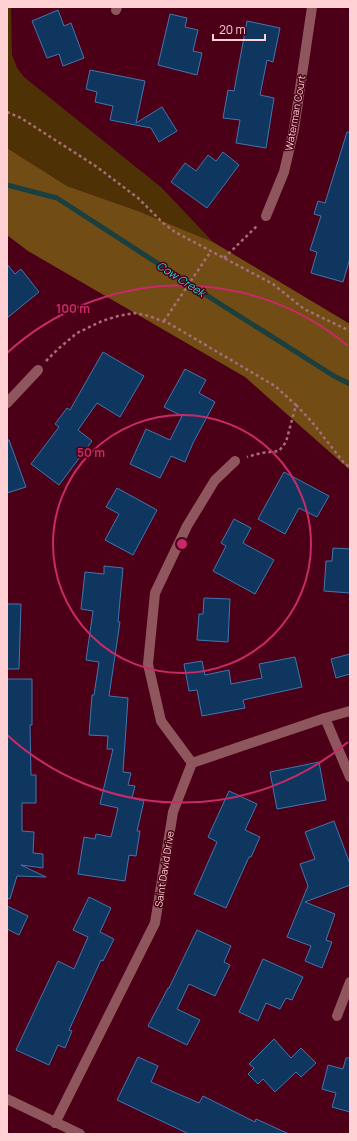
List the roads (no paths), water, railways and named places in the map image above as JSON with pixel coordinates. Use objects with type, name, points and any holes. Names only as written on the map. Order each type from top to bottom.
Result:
[{"type":"street","name":"Waterman Court","points":[[266,216],[284,172],[294,129],[312,7]]},
{"type":"street","points":[[7,403],[38,370]]},
{"type":"street","points":[[235,461],[216,480],[207,493],[187,526],[155,593],[148,664],[161,721],[192,763],[350,711]]},
{"type":"street","points":[[325,718],[350,777]]},
{"type":"street","name":"Saint David Drive","points":[[55,1123],[155,923],[173,812],[192,763]]},
{"type":"street","points":[[337,1016],[350,982]]},
{"type":"street","points":[[7,1099],[80,1134]]},
{"type":"waterway","name":"Cow Creek","points":[[7,185],[57,198],[214,300],[334,376],[350,384]]}]
